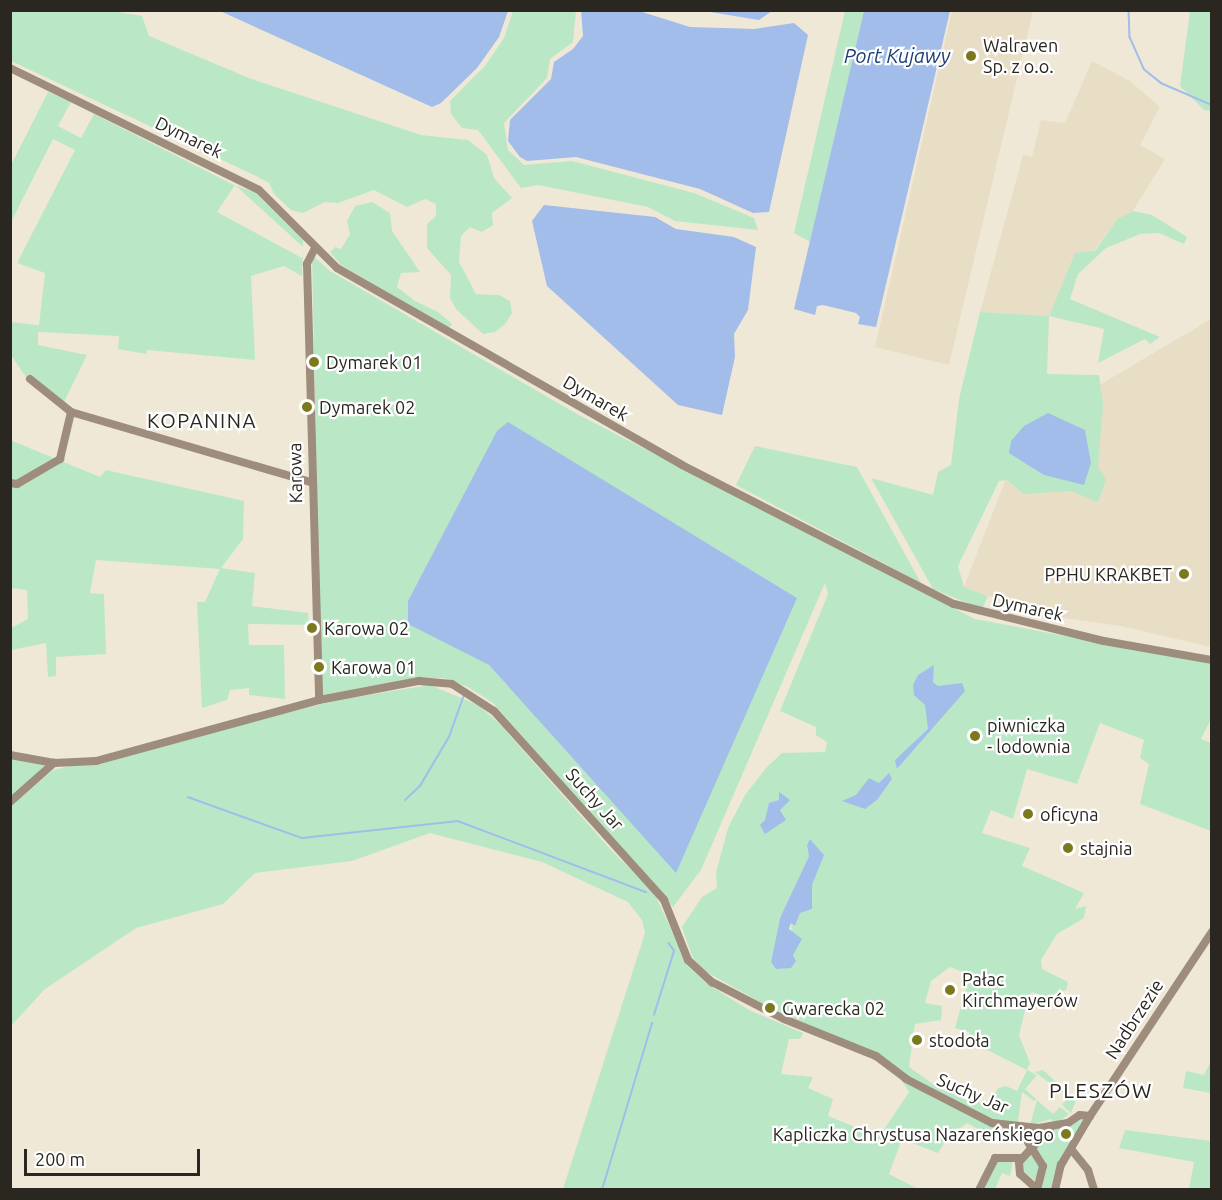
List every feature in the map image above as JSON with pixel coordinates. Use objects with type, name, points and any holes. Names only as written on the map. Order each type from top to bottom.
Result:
[{"type":"street","name":"Dymarek","points":[[10,68],[259,190],[315,248],[338,268],[607,424],[954,604],[1104,641],[1212,660]]},
{"type":"street","name":"Karowa","points":[[315,248],[307,264],[311,482],[319,700]]},
{"type":"street","points":[[30,380],[71,412],[311,482]]},
{"type":"street","points":[[10,483],[17,484],[60,459],[71,412]]},
{"type":"street","name":"Suchy Jar","points":[[10,755],[54,763],[96,761],[319,700],[429,680],[446,682],[473,695],[494,711],[664,900],[688,960],[703,975],[784,1019],[876,1056],[953,1106],[992,1124],[1019,1128],[1050,1128],[1080,1115],[1090,1116]]},
{"type":"street","points":[[10,802],[54,763]]},
{"type":"street","name":"Nadbrzezie","points":[[1055,1190],[1061,1165],[1090,1116],[1212,932]]},
{"type":"street","points":[[1019,1128],[1031,1145],[1043,1166],[1038,1188],[1020,1174],[1020,1158],[1031,1145],[1050,1128]]},
{"type":"street","points":[[1071,1149],[1088,1170],[1094,1190]]},
{"type":"street","points":[[979,1190],[995,1158],[1020,1158]]},
{"type":"shaded area","points":[[952,11],[1033,11],[949,365],[875,347]]},
{"type":"shaded area","points":[[1092,61],[1130,81],[1160,107],[1140,145],[1165,159],[1133,211],[1117,219],[1096,249],[1075,254],[1049,316],[980,312],[1023,155],[1032,157],[1041,120],[1065,123]]},
{"type":"shaded area","points":[[1211,319],[1211,647],[1120,626],[1044,615],[964,587],[1025,429]]},
{"type":"green space","points":[[11,11],[112,11],[142,16],[149,36],[249,78],[421,135],[468,140],[487,155],[494,178],[512,198],[492,213],[493,225],[482,232],[470,227],[461,236],[459,262],[476,294],[499,295],[510,301],[512,313],[505,324],[495,332],[483,334],[456,309],[450,298],[451,275],[427,248],[427,224],[436,216],[436,204],[425,199],[407,207],[374,190],[338,203],[325,202],[303,213],[291,210],[274,194],[269,183],[254,175],[11,61]]},
{"type":"green space","points":[[513,11],[576,11],[573,42],[550,59],[547,78],[504,123],[508,150],[524,165],[572,161],[694,193],[754,218],[758,230],[675,221],[648,207],[538,185],[521,188],[478,130],[462,128],[451,114],[450,101],[485,66],[504,38]]},
{"type":"green space","points":[[845,11],[864,11],[810,242],[794,233]]},
{"type":"green space","points":[[1190,11],[1211,11],[1211,111],[1204,110],[1180,86]]},
{"type":"green space","points":[[48,92],[71,102],[58,126],[81,138],[94,114],[235,185],[217,212],[302,258],[303,250],[302,276],[284,266],[251,276],[255,360],[147,350],[146,354],[118,349],[119,336],[38,332],[38,345],[87,355],[63,404],[28,380],[11,355],[10,322],[39,325],[45,273],[17,263],[75,150],[53,139],[11,222],[11,165]]},
{"type":"green space","points":[[236,186],[258,193],[303,239],[303,247]]},
{"type":"green space","points":[[372,202],[390,213],[392,231],[420,272],[401,273],[397,287],[415,301],[438,312],[452,324],[449,328],[341,265],[330,252],[335,247],[341,249],[350,234],[347,221],[355,206]]},
{"type":"green space","points":[[1133,211],[1152,215],[1187,237],[1184,244],[1159,233],[1140,234],[1106,248],[1078,274],[1070,299],[1160,337],[1150,344],[1145,339],[1098,363],[1104,329],[1049,316],[1075,253],[1096,250],[1117,219]]},
{"type":"green space","points":[[312,255],[330,271],[577,414],[975,619],[1211,663],[1211,719],[1201,739],[1211,743],[1211,831],[1140,804],[1149,764],[1140,758],[1144,740],[1100,723],[1077,784],[1027,769],[1013,819],[991,810],[982,833],[1030,848],[1022,866],[1084,893],[1075,909],[1086,906],[1084,918],[1057,934],[1041,960],[1042,969],[1068,982],[1066,990],[1046,997],[1032,992],[1028,998],[1019,1035],[1030,1063],[1027,1070],[1037,1075],[1025,1089],[1036,1099],[1034,1101],[1022,1092],[1018,1122],[1002,1121],[996,1139],[967,1123],[947,1138],[938,1153],[902,1139],[889,1174],[918,1189],[563,1189],[645,933],[642,920],[628,902],[542,862],[430,833],[352,861],[255,873],[223,904],[136,928],[45,989],[11,1026],[10,807],[53,770],[343,699],[430,685],[478,705],[499,723],[610,849],[654,892],[687,965],[706,983],[749,1010],[803,1033],[800,1039],[789,1039],[781,1074],[813,1077],[808,1088],[833,1099],[828,1116],[879,1137],[909,1092],[893,1066],[760,1002],[703,970],[692,956],[682,927],[702,897],[717,888],[716,873],[728,828],[745,795],[767,767],[782,753],[825,752],[827,742],[816,735],[816,727],[780,711],[828,594],[825,583],[701,870],[673,907],[493,703],[468,687],[444,678],[417,678],[321,696]],"holes":[[[796,598],[676,872],[489,665]],[[810,839],[823,856],[812,885],[812,909],[800,913],[795,926],[791,922],[793,955],[771,962],[780,918],[809,856]],[[950,967],[970,975],[955,1028],[970,1032],[968,1040],[1027,1070],[1017,1091],[1006,1086],[998,1088],[990,1106],[940,1089],[909,1067],[915,1024],[941,1020],[942,1006],[925,1003],[931,981]]]},
{"type":"green space","points":[[980,312],[1049,316],[1047,374],[1099,375],[1103,404],[1098,466],[1106,480],[1098,502],[1071,491],[1024,494],[1007,480],[999,481],[958,566],[964,587],[988,596],[982,609],[933,589],[871,478],[933,495],[938,472],[951,465],[959,399]]},
{"type":"green space","points":[[10,440],[100,477],[106,470],[244,501],[243,539],[221,568],[255,573],[252,606],[308,613],[309,625],[248,624],[249,645],[284,645],[285,699],[249,695],[249,688],[230,690],[227,700],[202,708],[197,602],[205,602],[220,569],[96,560],[90,593],[104,594],[106,654],[56,657],[56,676],[48,677],[46,643],[11,650],[11,628],[28,619],[27,590],[11,588]]},
{"type":"green space","points":[[755,446],[857,467],[921,583],[736,485]]},
{"type":"green space","points":[[11,757],[46,764],[11,798]]},
{"type":"green space","points":[[1211,1061],[1211,1093],[1183,1088],[1186,1071],[1204,1075]]},
{"type":"green space","points":[[1043,1070],[1076,1100],[1071,1113],[1062,1105],[1068,1097],[1035,1072]]},
{"type":"green space","points":[[1037,1100],[1053,1114],[1060,1107],[1069,1114],[1055,1124],[1051,1119],[1030,1125]]},
{"type":"green space","points":[[1082,1117],[1086,1119],[1052,1189],[1040,1189],[1047,1165],[1035,1145],[1053,1130]]},
{"type":"green space","points":[[1125,1130],[1211,1141],[1211,1189],[1189,1189],[1194,1162],[1119,1148]]},
{"type":"green space","points":[[1032,1154],[1040,1164],[1037,1182],[1023,1171],[1023,1160]]},
{"type":"green space","points":[[995,1160],[1013,1160],[1010,1176],[1002,1173],[995,1189],[981,1190]]},
{"type":"water","points":[[581,10],[639,11],[690,27],[754,29],[794,23],[808,35],[769,212],[753,213],[700,189],[576,157],[527,161],[520,157],[508,141],[510,120],[551,79],[554,62],[573,49],[583,36]]},
{"type":"water","points":[[220,11],[508,11],[499,37],[477,68],[441,103],[432,107]]},
{"type":"water","points":[[704,11],[772,11],[759,20]]},
{"type":"water","name":"Port Kujawy","points":[[864,11],[950,11],[876,327],[858,324],[860,317],[856,313],[823,305],[817,306],[815,315],[794,309]]},
{"type":"water","points":[[544,205],[655,217],[676,229],[734,237],[756,247],[748,310],[734,334],[735,357],[722,415],[678,405],[547,286],[532,221]]},
{"type":"water","points":[[1048,413],[1085,430],[1091,463],[1084,485],[1044,475],[1009,453],[1011,441],[1024,426]]},
{"type":"water","points":[[508,422],[797,598],[676,873],[489,665],[408,624],[408,601],[497,431]]},
{"type":"water","points":[[934,665],[933,682],[938,686],[962,683],[965,691],[897,769],[895,760],[928,729],[925,705],[914,695],[913,685],[918,675]]},
{"type":"water","points":[[889,773],[892,779],[877,800],[865,809],[842,801],[856,795],[869,778],[879,783]]},
{"type":"water","points":[[779,792],[790,800],[780,810],[786,820],[765,834],[760,825],[765,820],[769,803],[779,800]]},
{"type":"water","points":[[810,839],[824,855],[812,885],[812,909],[800,913],[795,926],[791,923],[789,929],[802,939],[793,955],[796,961],[791,968],[776,969],[771,962],[780,918],[809,856],[807,845]]},
{"type":"waterway","points":[[1129,10],[1130,37],[1144,69],[1161,83],[1212,105]]},
{"type":"waterway","points":[[405,800],[420,786],[449,737],[464,695]]},
{"type":"waterway","points":[[188,797],[302,838],[458,821],[646,892]]},
{"type":"waterway","points":[[654,1015],[674,951],[669,944]]},
{"type":"waterway","points":[[602,1190],[652,1023]]},
{"type":"place","name":"Walraven Sp. z o.o.","points":[[971,56]]},
{"type":"place","name":"Dymarek 01","points":[[314,362]]},
{"type":"place","name":"Dymarek 02","points":[[307,407]]},
{"type":"place","name":"PPHU KRAKBET","points":[[1184,574]]},
{"type":"place","name":"Karowa 02","points":[[312,628]]},
{"type":"place","name":"Karowa 01","points":[[319,667]]},
{"type":"place","name":"piwniczka - lodownia","points":[[975,736]]},
{"type":"place","name":"oficyna","points":[[1028,814]]},
{"type":"place","name":"stajnia","points":[[1068,848]]},
{"type":"place","name":"Pałac Kirchmayerów","points":[[950,990]]},
{"type":"place","name":"Gwarecka 02","points":[[770,1008]]},
{"type":"place","name":"stodoła","points":[[917,1040]]},
{"type":"place","name":"Kapliczka Chrystusa Nazareńskiego","points":[[1066,1134]]},
{"type":"district","name":"KOPANINA","points":[[202,420]]},
{"type":"district","name":"PLESZÓW","points":[[1101,1090]]}]
